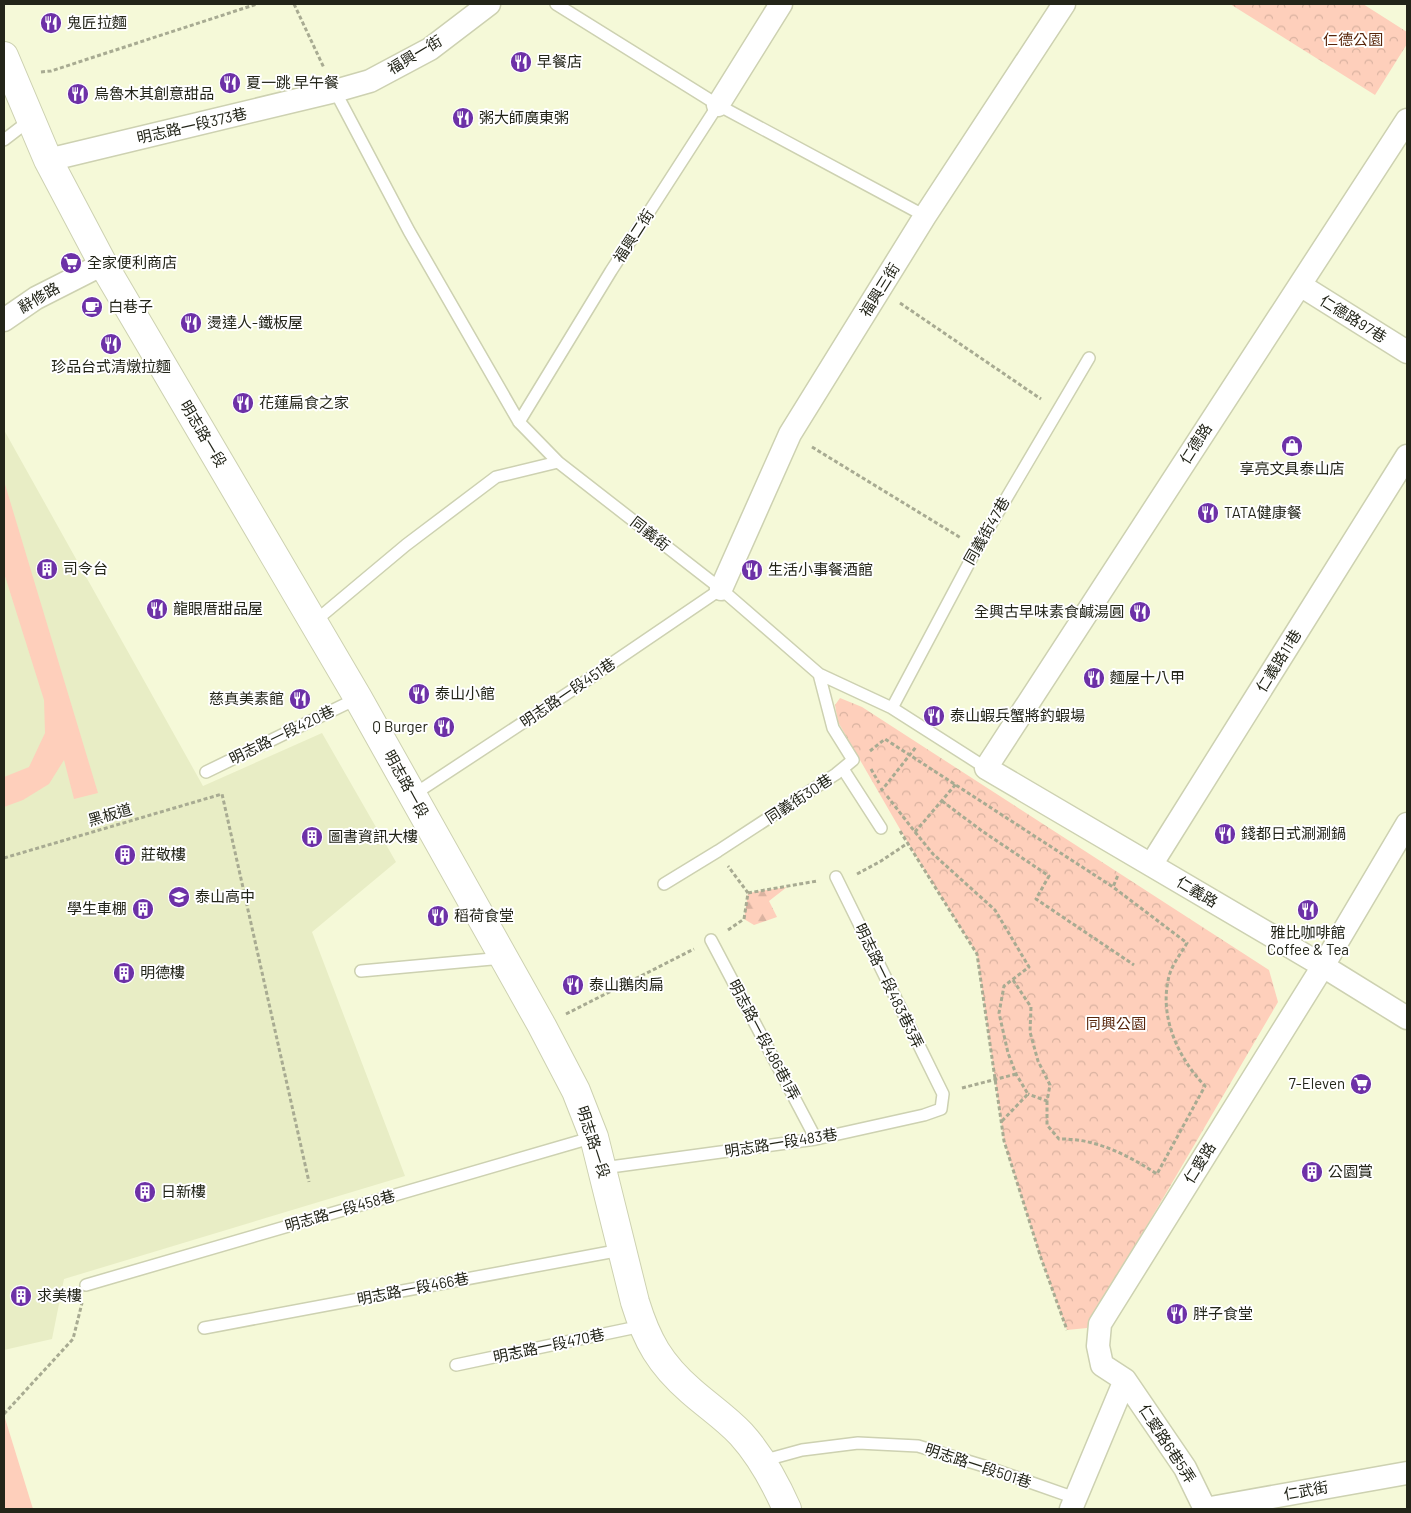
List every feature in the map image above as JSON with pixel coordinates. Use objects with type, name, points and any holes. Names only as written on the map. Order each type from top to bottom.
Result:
[{"type":"main road","name":"明志路一段","points":[[8,66],[48,160],[103,264],[358,698],[542,1026],[576,1091],[594,1137],[621,1250],[642,1326],[654,1350],[668,1370],[740,1434],[762,1460],[787,1509]]},
{"type":"street","name":"福興一街","points":[[335,92],[370,81],[430,48],[489,4]]},
{"type":"street","name":"福興二街","points":[[718,105],[781,4]]},
{"type":"street","name":"福興三街","points":[[721,589],[790,434],[925,216],[1064,4]]},
{"type":"street","name":"明志路一段373巷","points":[[48,160],[335,92]]},
{"type":"street","name":"仁德路","points":[[986,768],[1407,120]]},
{"type":"street","name":"辭修路","points":[[4,320],[36,298],[103,264]]},
{"type":"street","name":"仁德路97巷","points":[[1300,285],[1407,352]]},
{"type":"street","name":"仁義路11巷","points":[[1151,865],[1407,456]]},
{"type":"street","name":"仁義路","points":[[986,768],[1323,966],[1407,1018]]},
{"type":"street","name":"仁愛路","points":[[1125,1380],[1102,1365],[1098,1346],[1100,1324],[1323,966],[1407,824]]},
{"type":"street","points":[[1073,1504],[1125,1380]]},
{"type":"street","name":"仁愛路6巷5弄","points":[[1125,1380],[1185,1468],[1205,1509]]},
{"type":"street","name":"仁武街","points":[[1205,1509],[1407,1473]]},
{"type":"lane","points":[[556,4],[718,105],[925,216]]},
{"type":"lane","points":[[335,92],[409,231],[519,422],[558,462]]},
{"type":"lane","name":"福興二街","points":[[519,422],[611,271],[718,105]]},
{"type":"lane","points":[[4,140],[30,120]]},
{"type":"lane","name":"同義街47巷","points":[[892,708],[977,548],[1089,358]]},
{"type":"lane","points":[[314,622],[406,545],[496,477],[558,462]]},
{"type":"lane","name":"同義街","points":[[558,462],[721,589],[819,674],[892,708],[986,768]]},
{"type":"lane","name":"明志路一段451巷","points":[[413,795],[721,589]]},
{"type":"lane","name":"同義街30巷","points":[[664,884],[718,852],[843,769],[853,760],[833,728],[819,674]]},
{"type":"lane","name":"明志路一段420巷","points":[[206,772],[358,698]]},
{"type":"lane","points":[[843,769],[881,828]]},
{"type":"lane","name":"明志路一段483巷3弄","points":[[836,877],[942,1094]]},
{"type":"lane","name":"明志路一段486巷1弄","points":[[711,940],[816,1139]]},
{"type":"lane","points":[[360,971],[503,958]]},
{"type":"lane","name":"明志路一段483巷","points":[[602,1168],[816,1139],[924,1116],[941,1110],[942,1094]]},
{"type":"lane","name":"明志路一段458巷","points":[[86,1285],[594,1137]]},
{"type":"lane","name":"明志路一段466巷","points":[[204,1328],[621,1250]]},
{"type":"lane","name":"明志路一段470巷","points":[[456,1365],[642,1326]]},
{"type":"lane","name":"明志路一段501巷","points":[[762,1460],[802,1450],[858,1443],[918,1446],[984,1466],[1073,1504]]},
{"type":"path","points":[[8,66],[51,71],[257,4]]},
{"type":"path","points":[[294,4],[335,92]]},
{"type":"path","points":[[880,290],[1058,410]]},
{"type":"path","points":[[790,434],[977,548]]},
{"type":"path","points":[[869,756],[870,750],[886,739],[1113,886],[1187,943],[1172,969],[1168,981],[1166,1013],[1177,1045],[1194,1075],[1206,1086],[1158,1174],[1131,1157],[1103,1146],[1077,1138],[1059,1139],[1048,1125],[1050,1085],[1038,1061],[1030,1032],[1031,1007],[1012,980]]},
{"type":"path","points":[[882,790],[911,754]]},
{"type":"path","points":[[868,762],[882,790],[933,854],[994,910],[1029,967],[1004,986],[999,1013],[1008,1053],[1016,1074],[1028,1094],[1048,1101]]},
{"type":"path","points":[[915,832],[956,784]]},
{"type":"path","name":"黑板道","points":[[4,858],[222,794],[309,1182]]},
{"type":"path","points":[[942,801],[982,831],[1049,876],[1036,899],[1134,965]]},
{"type":"path","points":[[897,827],[977,954],[1004,1141],[1041,1258],[1067,1330]]},
{"type":"path","points":[[542,1026],[711,940],[744,919],[748,893],[718,852]]},
{"type":"path","points":[[1113,886],[1120,869]]},
{"type":"path","points":[[942,1094],[1016,1074]]},
{"type":"path","points":[[1001,1122],[1028,1094]]},
{"type":"path","points":[[4,1414],[73,1339],[86,1285]]},
{"type":"shaded area","name":"泰山高中","points":[[4,430],[203,786],[322,733],[396,862],[312,932],[405,1176],[64,1279],[52,1339],[4,1350]]},
{"type":"green space","name":"仁德公園","points":[[1230,4],[1363,4],[1407,32],[1407,44],[1375,95]]},
{"type":"green space","points":[[4,481],[98,793],[74,799],[64,760],[49,784],[23,800],[4,807],[4,777],[29,767],[45,733],[44,700],[4,573]]},
{"type":"green space","name":"同興公園","points":[[840,698],[862,707],[1269,970],[1278,1002],[1087,1328],[1067,1330],[1041,1258],[1004,1141],[977,954],[908,843],[838,722],[835,705]]},
{"type":"green space","points":[[787,887],[769,901],[777,917],[754,925],[744,919],[748,893]]},
{"type":"green space","points":[[4,1415],[33,1509],[4,1509]]},
{"type":"place","name":"鬼匠拉麵","points":[[51,23]]},
{"type":"place","name":"早餐店","points":[[521,62]]},
{"type":"place","name":"夏一跳 早午餐","points":[[230,83]]},
{"type":"place","name":"烏魯木其創意甜品","points":[[78,94]]},
{"type":"place","name":"粥大師廣東粥","points":[[463,118]]},
{"type":"place","name":"全家便利商店","points":[[71,263]]},
{"type":"place","name":"白巷子","points":[[92,307]]},
{"type":"place","name":"燙達人-鐵板屋","points":[[191,323]]},
{"type":"place","name":"珍品台式清燉拉麵","points":[[111,344]]},
{"type":"place","name":"花蓮扁食之家","points":[[243,403]]},
{"type":"place","name":"享亮文具泰山店","points":[[1292,446]]},
{"type":"place","name":"TATA健康餐","points":[[1208,513]]},
{"type":"place","name":"司令台","points":[[47,569]]},
{"type":"place","name":"生活小事餐酒館","points":[[752,570]]},
{"type":"place","name":"龍眼厝甜品屋","points":[[157,609]]},
{"type":"place","name":"全興古早味素食鹹湯圓","points":[[1140,612]]},
{"type":"place","name":"麵屋十八甲","points":[[1094,678]]},
{"type":"place","name":"泰山小館","points":[[419,694]]},
{"type":"place","name":"慈真美素館","points":[[300,699]]},
{"type":"place","name":"泰山蝦兵蟹將釣蝦場","points":[[934,716]]},
{"type":"place","name":"Q Burger","points":[[444,727]]},
{"type":"place","name":"錢都日式涮涮鍋","points":[[1225,834]]},
{"type":"place","name":"圖書資訊大樓","points":[[312,837]]},
{"type":"place","name":"莊敬樓","points":[[125,855]]},
{"type":"place","name":"泰山高中","points":[[179,897]]},
{"type":"place","name":"學生車棚","points":[[143,909]]},
{"type":"place","name":"雅比咖啡館 Coffee & Tea","points":[[1308,910]]},
{"type":"place","name":"稻荷食堂","points":[[438,916]]},
{"type":"place","name":"明德樓","points":[[124,973]]},
{"type":"place","name":"泰山鵝肉扁","points":[[573,985]]},
{"type":"place","name":"7-Eleven","points":[[1361,1084]]},
{"type":"place","name":"公園賞","points":[[1312,1172]]},
{"type":"place","name":"日新樓","points":[[145,1192]]},
{"type":"place","name":"求美樓","points":[[21,1296]]},
{"type":"place","name":"胖子食堂","points":[[1177,1314]]}]
